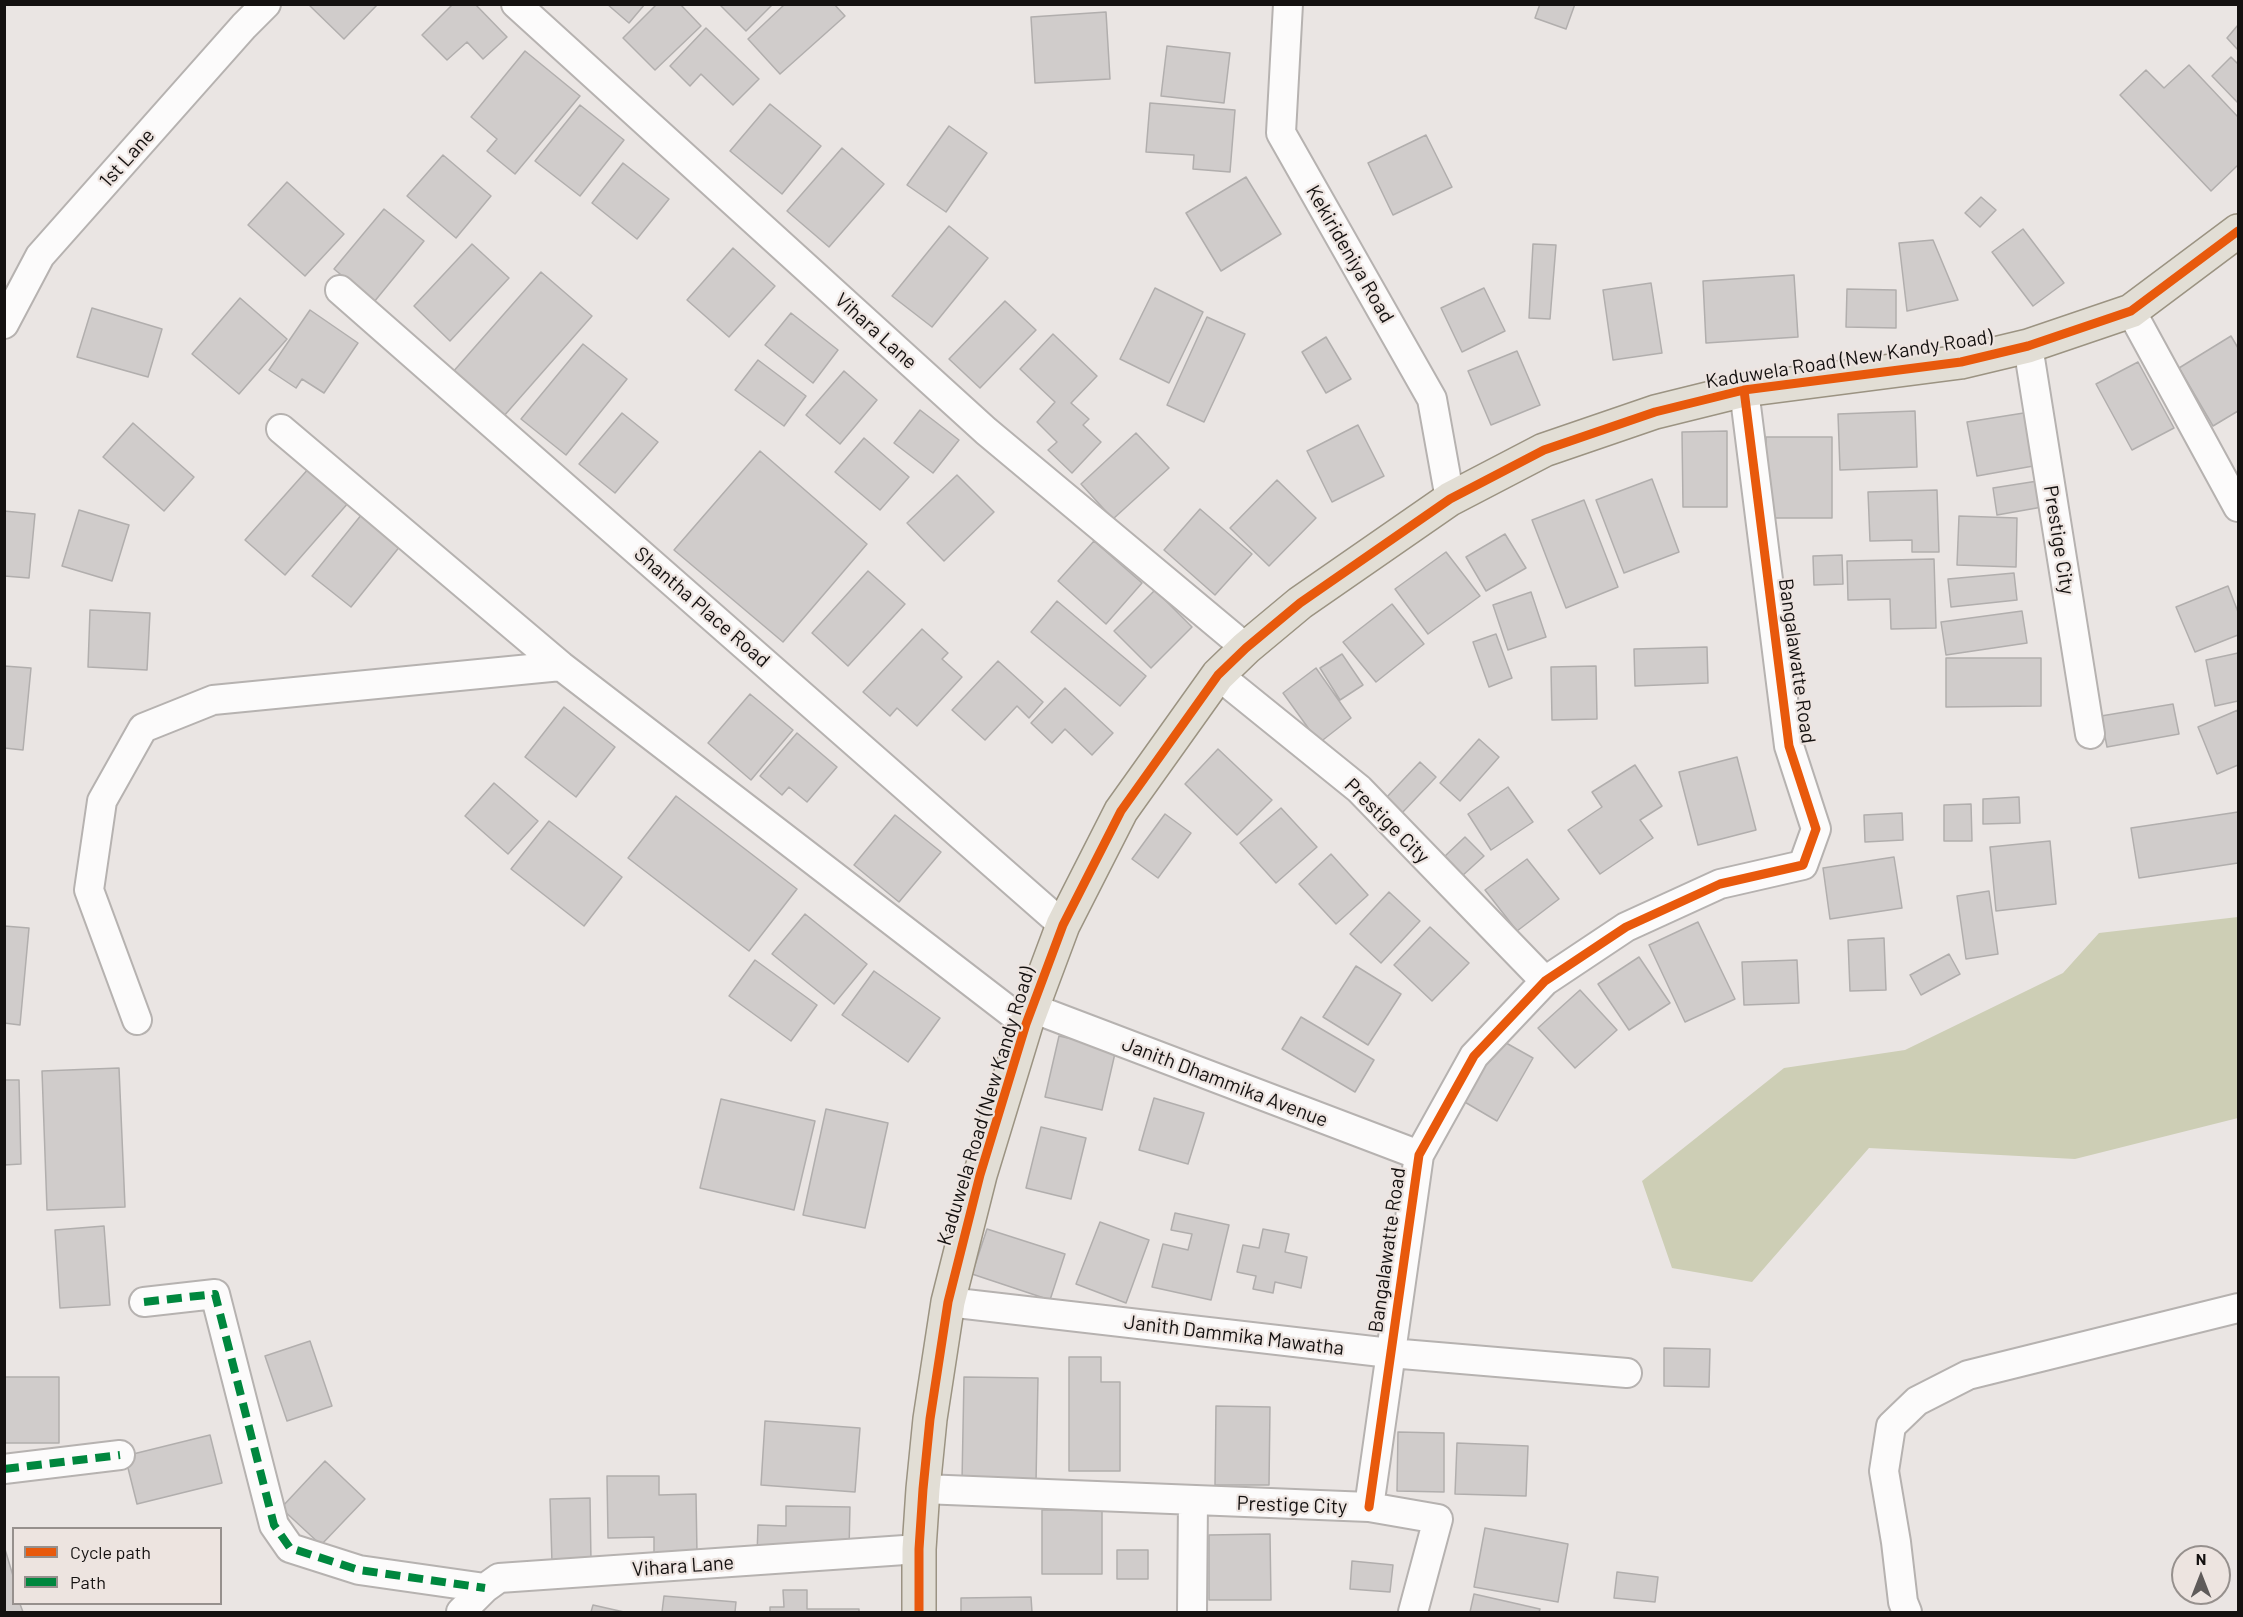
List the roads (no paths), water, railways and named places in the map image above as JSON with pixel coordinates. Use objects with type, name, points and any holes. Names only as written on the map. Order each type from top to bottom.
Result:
[{"type":"main road","name":"Kaduwela Road (New Kandy Road)","points":[[919,1612],[919,1549],[923,1489],[930,1419],[948,1302],[980,1175],[1029,1016],[1063,925],[1121,811],[1218,675],[1246,648],[1300,603],[1450,498],[1544,450],[1655,412],[1744,390],[1961,362],[2028,346],[2131,311],[2238,231]]},
{"type":"street","name":"1st Lane","points":[[4,324],[40,256],[266,4]]},
{"type":"street","name":"Kekirideniya Road","points":[[1288,4],[1281,133],[1432,399],[1450,498]]},
{"type":"street","name":"Vihara Lane","points":[[519,5],[986,431],[1246,648]]},
{"type":"street","name":"Shantha Place Road","points":[[340,290],[1063,925]]},
{"type":"street","points":[[2131,311],[2238,507]]},
{"type":"street","name":"Prestige City","points":[[2028,346],[2090,734]]},
{"type":"street","name":"Bangalawatte Road","points":[[1369,1507],[1419,1155],[1474,1056],[1545,981],[1626,927],[1720,884],[1803,865],[1816,829],[1789,746],[1744,390]]},
{"type":"street","name":"Janith Dhammika Avenue","points":[[281,429],[561,666],[1029,1016],[1419,1155]]},
{"type":"street","points":[[137,1020],[89,890],[102,801],[143,728],[213,700],[561,666]]},
{"type":"street","name":"Prestige City","points":[[1218,675],[1359,789],[1545,981]]},
{"type":"street","points":[[144,1302],[215,1294],[274,1525],[290,1548],[359,1570],[485,1588]]},
{"type":"street","name":"Janith Dammika Mawatha","points":[[948,1302],[1390,1353],[1628,1373]]},
{"type":"street","points":[[1907,1612],[1903,1602],[1884,1471],[1891,1426],[1917,1401],[1968,1375],[2238,1308]]},
{"type":"street","points":[[4,1469],[120,1455]]},
{"type":"street","name":"Prestige City","points":[[923,1489],[1193,1502],[1369,1507],[1438,1519],[1413,1612]]},
{"type":"street","points":[[1192,1612],[1193,1502]]},
{"type":"street","name":"Vihara Lane","points":[[461,1612],[485,1588],[499,1578],[919,1549]]}]
